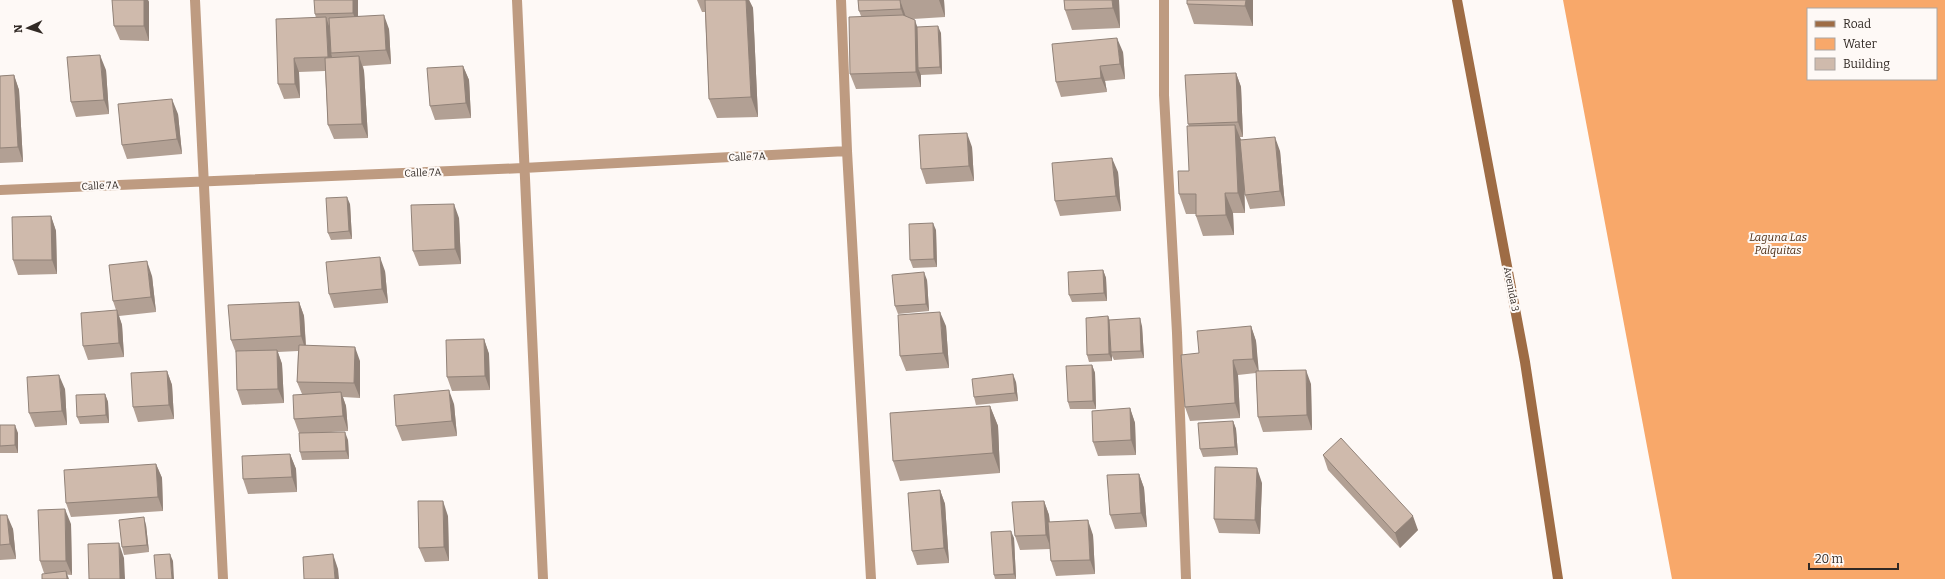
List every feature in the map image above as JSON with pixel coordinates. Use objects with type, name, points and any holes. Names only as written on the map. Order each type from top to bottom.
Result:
[{"type":"main road","name":"Avenida 3","points":[[1457,0],[1525,362],[1558,579]]},
{"type":"street","points":[[195,0],[223,579]]},
{"type":"street","points":[[517,0],[523,168],[543,579]]},
{"type":"street","points":[[841,0],[847,151],[870,579]]},
{"type":"street","points":[[1164,0],[1164,95],[1177,333],[1186,579]]},
{"type":"street","name":"Calle 7A","points":[[0,190],[203,180],[523,168],[847,151]]},
{"type":"water","name":"Laguna Las Palquitas","points":[[1563,0],[1945,0],[1945,579],[1672,579]]},
{"type":"building","points":[[112,0],[144,0],[144,26],[114,26]]},
{"type":"building","points":[[314,0],[353,0],[353,13],[315,14]]},
{"type":"building","points":[[705,0],[746,0],[751,97],[709,99]]},
{"type":"building","points":[[858,0],[900,0],[901,9],[859,11]]},
{"type":"building","points":[[1064,0],[1112,0],[1113,8],[1065,10]]},
{"type":"building","points":[[1187,0],[1246,0],[1245,6],[1187,4]]},
{"type":"building","points":[[384,15],[386,50],[331,53],[329,18]]},
{"type":"building","points":[[903,15],[915,20],[916,72],[850,74],[849,17]]},
{"type":"building","points":[[326,17],[328,57],[294,58],[295,84],[278,84],[276,19]]},
{"type":"building","points":[[938,26],[940,67],[918,68],[917,27]]},
{"type":"building","points":[[1117,38],[1120,64],[1100,66],[1101,78],[1056,82],[1052,44]]},
{"type":"building","points":[[100,55],[104,100],[71,102],[67,57]]},
{"type":"building","points":[[359,56],[362,124],[328,125],[325,58]]},
{"type":"building","points":[[463,66],[466,103],[430,106],[427,68]]},
{"type":"building","points":[[1236,73],[1238,122],[1188,124],[1185,75]]},
{"type":"building","points":[[14,75],[18,147],[0,148],[0,76]]},
{"type":"building","points":[[172,99],[177,139],[122,145],[118,104]]},
{"type":"building","points":[[1235,125],[1238,193],[1225,193],[1226,215],[1196,216],[1196,194],[1179,194],[1178,171],[1189,171],[1187,126]]},
{"type":"building","points":[[967,133],[969,166],[921,169],[919,135]]},
{"type":"building","points":[[1275,137],[1280,191],[1245,195],[1240,140]]},
{"type":"building","points":[[1112,158],[1116,196],[1055,201],[1052,163]]},
{"type":"building","points":[[347,197],[349,231],[328,233],[326,198]]},
{"type":"building","points":[[454,204],[455,249],[413,251],[411,205]]},
{"type":"building","points":[[51,216],[52,260],[13,260],[12,217]]},
{"type":"building","points":[[933,223],[934,259],[910,260],[909,224]]},
{"type":"building","points":[[380,257],[382,289],[329,294],[326,262]]},
{"type":"building","points":[[147,261],[151,297],[113,301],[109,265]]},
{"type":"building","points":[[1103,270],[1104,293],[1069,295],[1068,272]]},
{"type":"building","points":[[924,272],[926,304],[895,306],[892,275]]},
{"type":"building","points":[[299,302],[301,336],[231,340],[228,305]]},
{"type":"building","points":[[117,310],[119,343],[83,346],[81,313]]},
{"type":"building","points":[[940,312],[943,353],[900,356],[898,315]]},
{"type":"building","points":[[1108,316],[1109,354],[1087,355],[1086,318]]},
{"type":"building","points":[[1140,318],[1141,351],[1111,352],[1109,320]]},
{"type":"building","points":[[1251,326],[1253,359],[1233,360],[1235,403],[1185,407],[1181,355],[1199,353],[1197,331]]},
{"type":"building","points":[[484,339],[485,376],[447,377],[446,340]]},
{"type":"building","points":[[299,345],[355,347],[354,383],[297,382]]},
{"type":"building","points":[[277,350],[278,389],[237,390],[236,351]]},
{"type":"building","points":[[1092,365],[1093,401],[1068,402],[1066,366]]},
{"type":"building","points":[[1306,370],[1307,415],[1258,417],[1256,371]]},
{"type":"building","points":[[167,371],[169,405],[133,407],[131,373]]},
{"type":"building","points":[[1013,374],[1015,393],[974,397],[972,379]]},
{"type":"building","points":[[59,375],[62,411],[29,413],[27,377]]},
{"type":"building","points":[[449,390],[452,421],[396,426],[394,395]]},
{"type":"building","points":[[341,392],[343,416],[294,419],[293,395]]},
{"type":"building","points":[[105,394],[106,415],[77,417],[76,395]]},
{"type":"building","points":[[990,406],[993,453],[893,461],[890,413]]},
{"type":"building","points":[[1130,408],[1131,440],[1093,442],[1092,411]]},
{"type":"building","points":[[1233,421],[1235,447],[1200,449],[1198,423]]},
{"type":"building","points":[[0,425],[15,425],[15,445],[0,446]]},
{"type":"building","points":[[345,432],[346,451],[300,452],[299,433]]},
{"type":"building","points":[[1341,438],[1413,516],[1395,533],[1323,455]]},
{"type":"building","points":[[290,454],[292,477],[243,479],[242,456]]},
{"type":"building","points":[[156,464],[158,497],[66,503],[64,470]]},
{"type":"building","points":[[1215,467],[1257,468],[1255,520],[1214,519]]},
{"type":"building","points":[[1139,474],[1141,513],[1110,515],[1107,475]]},
{"type":"building","points":[[940,490],[944,548],[912,551],[908,493]]},
{"type":"building","points":[[418,501],[443,501],[444,547],[419,548]]},
{"type":"building","points":[[1044,501],[1046,535],[1015,536],[1012,502]]},
{"type":"building","points":[[65,509],[66,561],[40,561],[38,510]]},
{"type":"building","points":[[0,515],[7,515],[10,544],[0,545]]},
{"type":"building","points":[[144,517],[147,545],[122,547],[119,520]]},
{"type":"building","points":[[1088,520],[1090,560],[1051,561],[1048,522]]},
{"type":"building","points":[[1011,531],[1014,574],[994,575],[991,532]]},
{"type":"building","points":[[119,543],[120,579],[89,579],[88,544]]},
{"type":"building","points":[[170,554],[172,579],[156,579],[154,555]]},
{"type":"building","points":[[333,554],[335,579],[304,579],[303,557]]},
{"type":"building","points":[[66,571],[67,579],[42,579],[42,574]]}]
